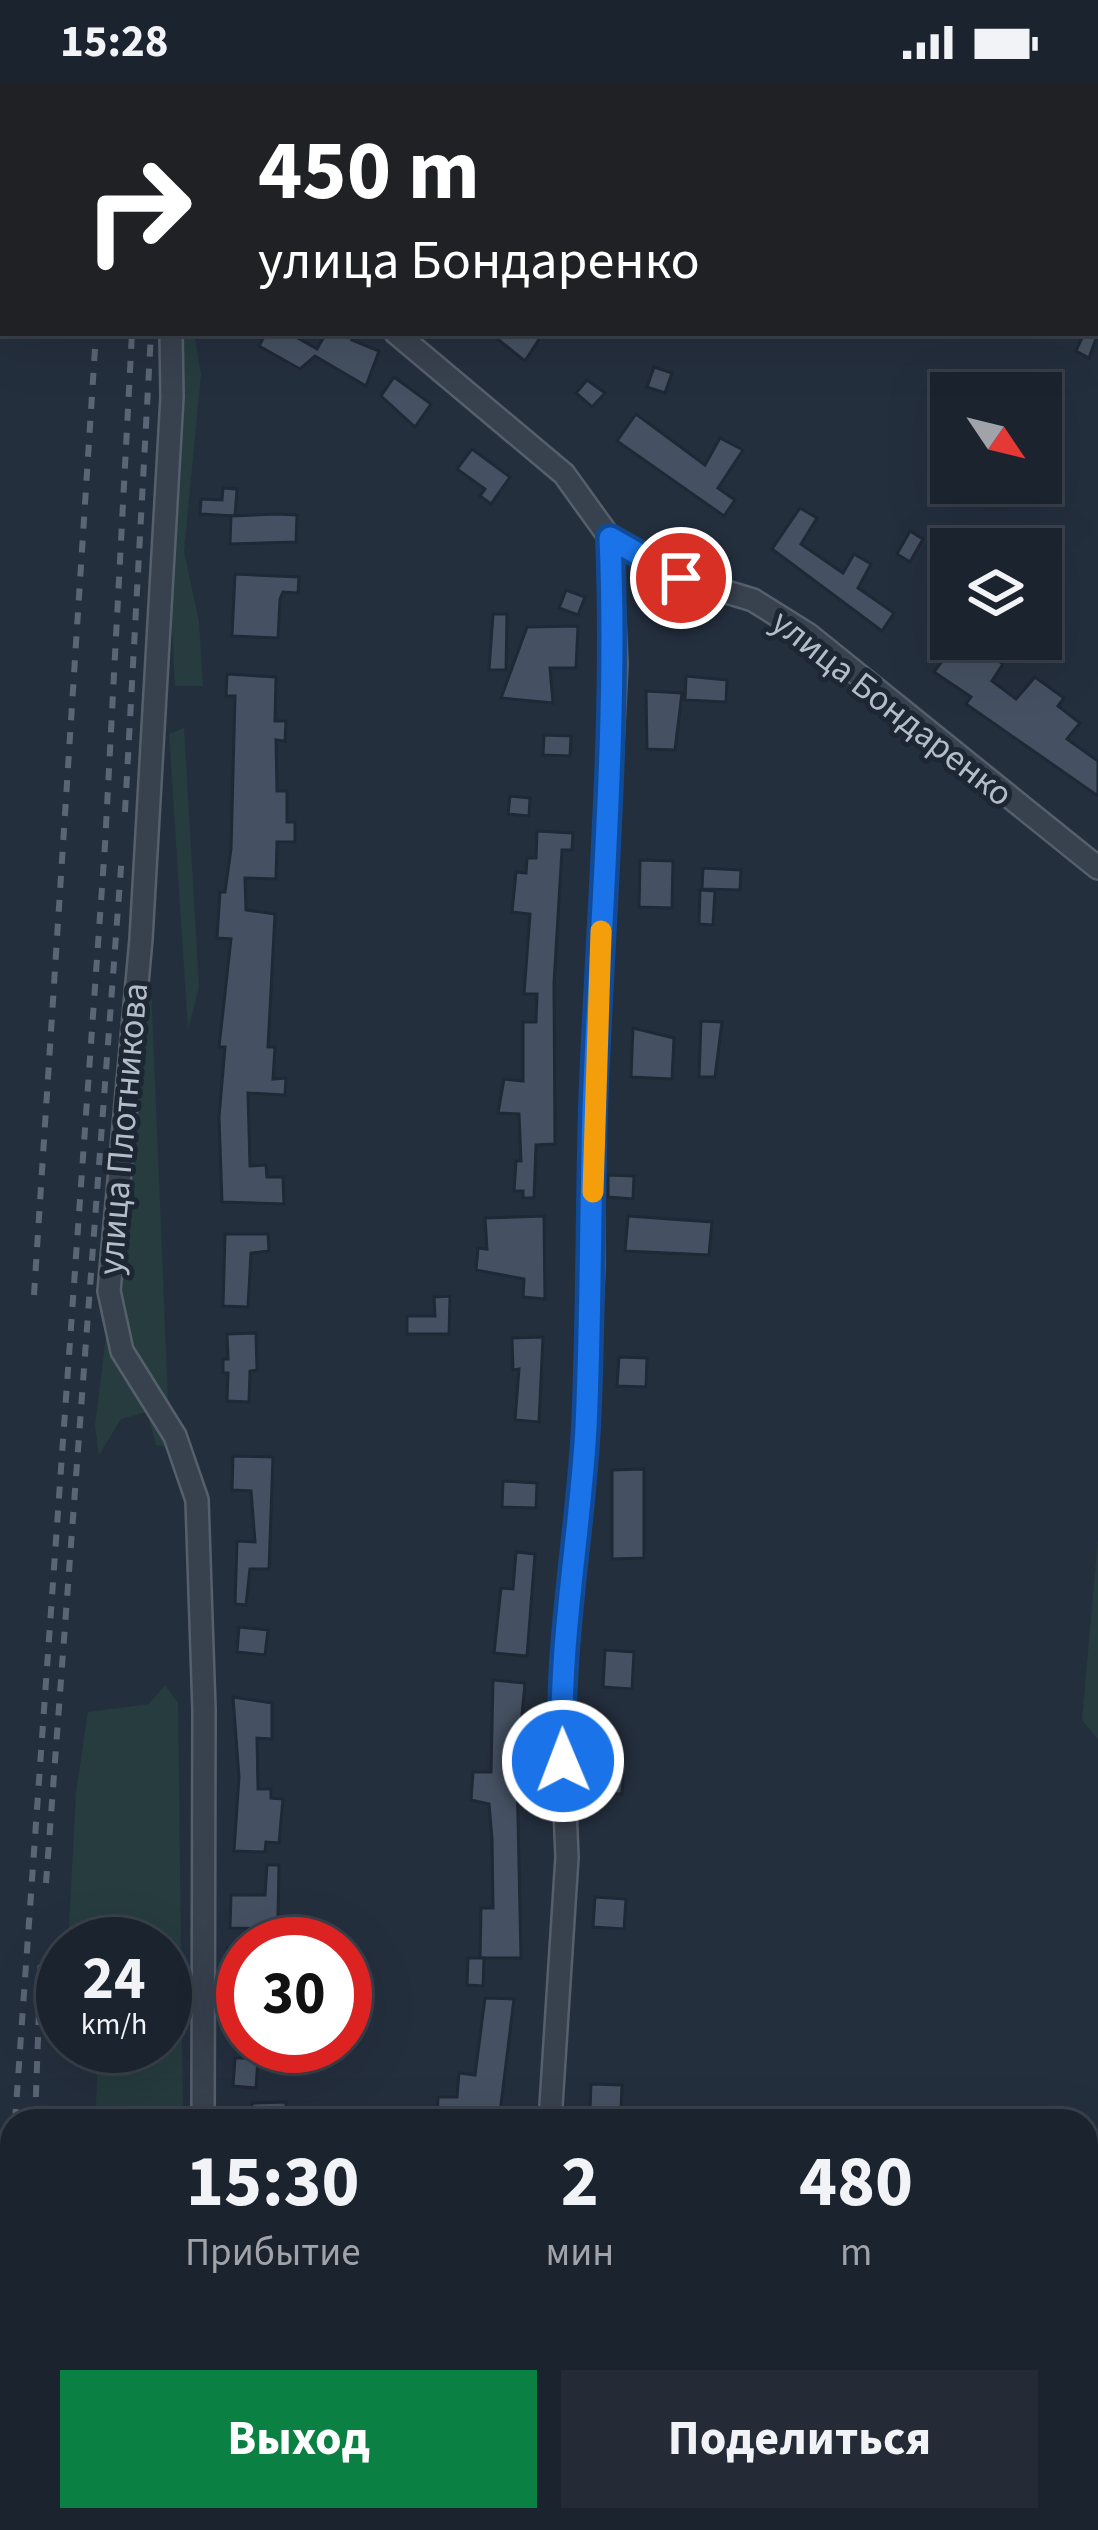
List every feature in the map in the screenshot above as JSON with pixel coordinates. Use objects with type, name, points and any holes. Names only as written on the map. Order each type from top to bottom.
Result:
[{"type":"street","name":"улица Плотникова","points":[[171,336],[172,397],[143,894],[109,1291],[122,1351],[175,1436],[197,1500],[204,1710],[203,2109]]},
{"type":"street","name":"улица Бондаренко","points":[[400,336],[564,474],[610,538],[681,578],[753,599],[808,635],[1098,868]]},
{"type":"street","points":[[551,2109],[567,1857],[560,1714],[585,1434],[593,1266],[593,1113],[616,664],[610,538]]},
{"type":"green space","points":[[182,336],[195,336],[201,374],[184,551],[199,622],[203,686],[175,686],[169,572]]},
{"type":"green space","points":[[184,728],[199,987],[188,1029],[169,734]]},
{"type":"green space","points":[[151,986],[170,1448],[156,1445],[147,1412],[121,1419],[99,1455],[95,1426],[106,1336],[104,1263],[118,1175],[114,1081],[130,987]]},
{"type":"green space","points":[[1098,1539],[1098,1739],[1082,1720]]},
{"type":"green space","points":[[165,1685],[178,1703],[181,1917],[69,1917],[76,1792],[88,1712],[149,1704]]},
{"type":"green space","points":[[98,2073],[182,2073],[183,2109],[96,2109]]},
{"type":"building","points":[[264,336],[294,336],[317,349],[324,336],[354,336],[352,340],[379,351],[366,386],[315,356],[300,369],[259,346]]},
{"type":"building","points":[[494,336],[541,336],[525,361]]},
{"type":"building","points":[[1083,336],[1097,336],[1089,358],[1076,351]]},
{"type":"building","points":[[654,367],[672,373],[665,393],[647,387]]},
{"type":"building","points":[[394,377],[431,404],[415,427],[381,396]]},
{"type":"building","points":[[587,380],[605,393],[592,407],[576,393]]},
{"type":"building","points":[[636,414],[705,465],[720,438],[743,450],[718,488],[735,500],[724,516],[617,441]]},
{"type":"building","points":[[472,449],[510,477],[491,504],[480,496],[485,489],[457,469]]},
{"type":"building","points":[[223,488],[237,489],[235,516],[200,514],[201,499],[222,500]]},
{"type":"building","points":[[800,508],[817,518],[801,544],[843,573],[854,554],[871,564],[858,588],[894,613],[882,631],[772,549]]},
{"type":"building","points":[[297,515],[296,542],[230,544],[231,516]]},
{"type":"building","points":[[910,531],[923,539],[910,562],[897,554]]},
{"type":"building","points":[[235,574],[299,577],[298,593],[283,592],[280,599],[278,638],[232,636]]},
{"type":"building","points":[[566,590],[585,597],[578,615],[559,608]]},
{"type":"building","points":[[493,614],[507,614],[506,670],[489,670]]},
{"type":"building","points":[[578,626],[576,668],[550,668],[553,703],[501,698],[527,627]]},
{"type":"building","points":[[943,660],[997,660],[1003,664],[992,681],[1016,699],[1035,677],[1064,698],[1058,706],[1080,723],[1067,739],[1098,761],[1098,796],[966,704],[971,697],[934,672]]},
{"type":"building","points":[[227,674],[276,677],[275,721],[286,721],[285,741],[276,740],[277,791],[287,791],[287,822],[295,822],[295,842],[277,842],[276,879],[245,878],[246,910],[275,914],[268,1047],[275,1047],[273,1079],[286,1078],[285,1095],[248,1093],[250,1166],[266,1165],[267,1177],[283,1177],[284,1204],[222,1202],[219,1117],[225,1047],[219,1047],[231,939],[217,938],[220,892],[225,892],[231,849],[235,696],[226,696]]},
{"type":"building","points":[[686,676],[727,680],[726,702],[685,700]]},
{"type":"building","points":[[646,691],[682,693],[675,750],[647,749]]},
{"type":"building","points":[[544,735],[571,736],[570,756],[543,755]]},
{"type":"building","points":[[510,796],[530,798],[529,816],[508,814]]},
{"type":"building","points":[[537,831],[573,833],[572,850],[562,850],[554,983],[555,1144],[536,1145],[534,1198],[523,1198],[523,1191],[514,1191],[516,1161],[521,1161],[519,1114],[498,1113],[504,1079],[523,1081],[523,1022],[536,1022],[537,994],[524,994],[530,914],[512,912],[516,872],[526,873],[527,858],[536,858]]},
{"type":"building","points":[[640,860],[673,861],[672,908],[639,907]]},
{"type":"building","points":[[703,868],[741,870],[740,890],[702,889]]},
{"type":"building","points":[[700,890],[715,891],[713,925],[699,924]]},
{"type":"building","points":[[701,1021],[722,1022],[715,1077],[699,1077]]},
{"type":"building","points":[[633,1028],[674,1038],[672,1079],[631,1077]]},
{"type":"building","points":[[608,1175],[634,1176],[633,1199],[608,1197]]},
{"type":"building","points":[[544,1216],[545,1299],[523,1297],[524,1279],[476,1270],[478,1248],[487,1249],[485,1218]]},
{"type":"building","points":[[628,1216],[712,1222],[709,1255],[625,1251]]},
{"type":"building","points":[[225,1234],[268,1234],[269,1251],[251,1253],[248,1307],[223,1306]]},
{"type":"building","points":[[450,1296],[449,1334],[407,1334],[407,1316],[435,1316],[434,1297]]},
{"type":"building","points":[[256,1333],[257,1370],[250,1371],[249,1402],[227,1401],[228,1373],[223,1373],[223,1359],[228,1359],[227,1334]]},
{"type":"building","points":[[543,1337],[539,1422],[515,1420],[519,1369],[513,1370],[512,1338]]},
{"type":"building","points":[[619,1357],[647,1358],[646,1387],[617,1386]]},
{"type":"building","points":[[233,1456],[273,1457],[269,1569],[250,1569],[246,1605],[235,1604],[237,1541],[255,1542],[251,1491],[232,1490]]},
{"type":"building","points":[[644,1469],[644,1558],[612,1559],[612,1470]]},
{"type":"building","points":[[503,1481],[537,1483],[536,1508],[502,1507]]},
{"type":"building","points":[[516,1552],[535,1554],[527,1656],[494,1653],[501,1588],[513,1589]]},
{"type":"building","points":[[239,1627],[268,1630],[265,1655],[237,1652]]},
{"type":"building","points":[[605,1650],[634,1652],[632,1689],[603,1687]]},
{"type":"building","points":[[493,1680],[525,1683],[517,1771],[521,1958],[480,1958],[481,1908],[493,1908],[492,1839],[489,1804],[471,1800],[473,1772],[491,1772]]},
{"type":"building","points":[[233,1697],[272,1703],[272,1739],[257,1738],[258,1789],[271,1789],[271,1798],[283,1799],[279,1843],[266,1842],[265,1852],[234,1851],[239,1777]]},
{"type":"building","points":[[593,1774],[623,1775],[622,1794],[592,1793]]},
{"type":"building","points":[[267,1865],[279,1865],[278,1916],[293,1917],[230,1917],[231,1895],[265,1895]]},
{"type":"building","points":[[595,1897],[626,1899],[624,1929],[593,1927]]},
{"type":"building","points":[[468,1958],[484,1958],[483,1986],[467,1985]]},
{"type":"building","points":[[485,1998],[514,1999],[500,2109],[438,2109],[438,2097],[457,2097],[459,2073],[475,2075]]},
{"type":"building","points":[[234,2073],[257,2073],[256,2088],[233,2086]]},
{"type":"building","points":[[591,2084],[622,2085],[621,2109],[590,2109]]},
{"type":"building","points":[[286,2102],[286,2109],[252,2109],[252,2103]]},
{"type":"railway","points":[[34,1295],[96,336]]},
{"type":"railway","points":[[16,2109],[105,845],[132,336]]},
{"type":"railway","points":[[125,812],[151,336]]},
{"type":"railway","points":[[46,1883],[122,854]]},
{"type":"railway","points":[[35,2109],[37,2073]]},
{"type":"slow traffic","points":[[593,1192],[601,931]]},
{"type":"route","points":[[563,1761],[560,1714],[585,1434],[593,1266],[593,1113],[616,664],[610,538],[681,578]]}]
